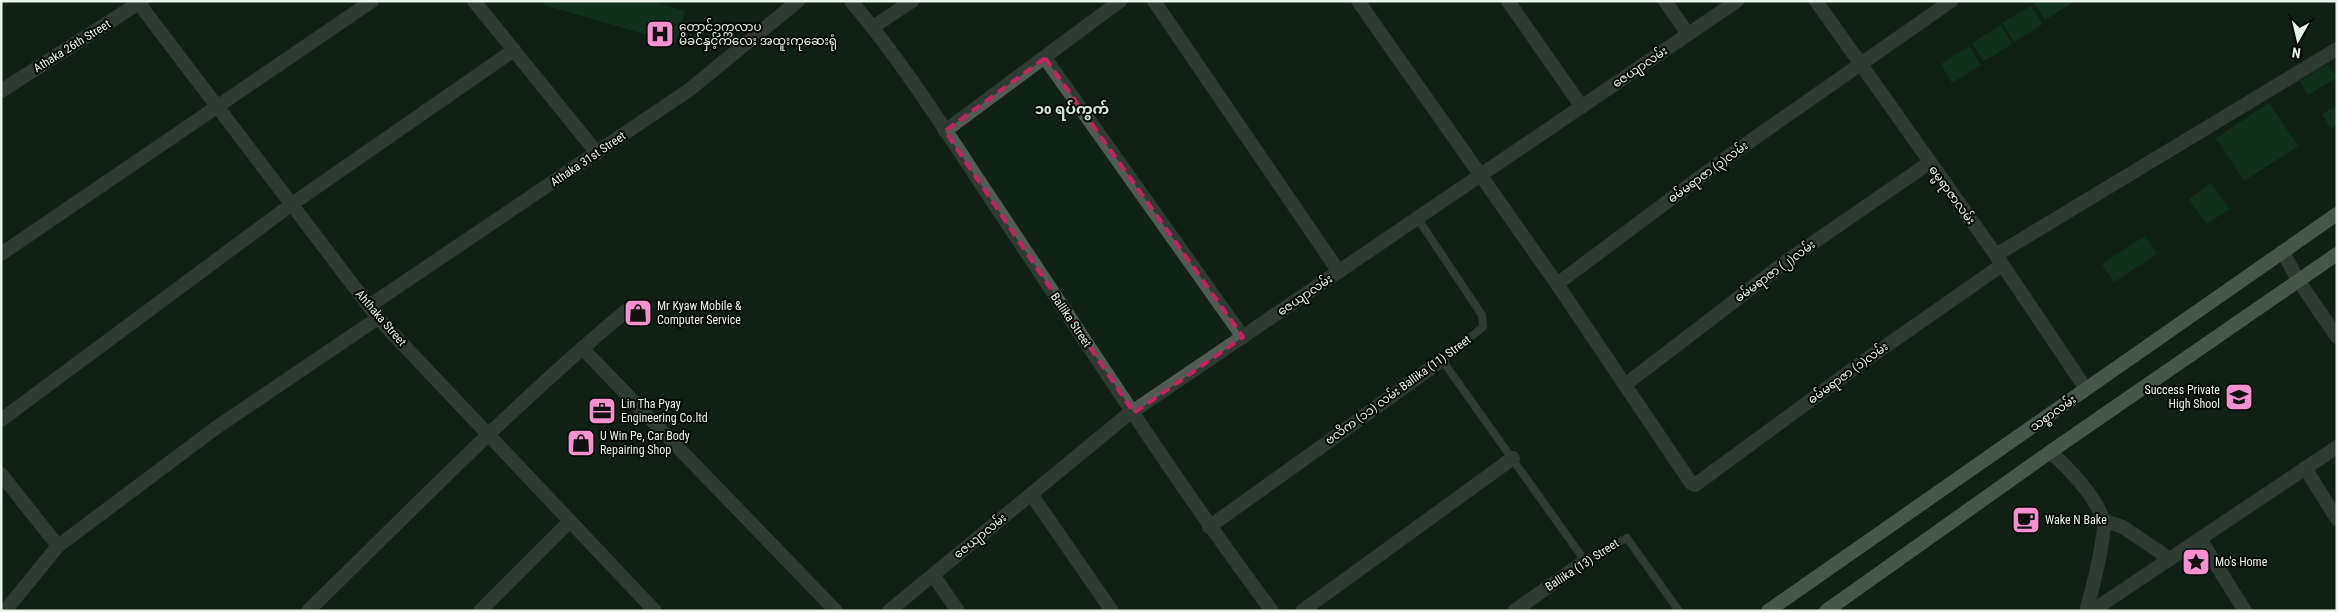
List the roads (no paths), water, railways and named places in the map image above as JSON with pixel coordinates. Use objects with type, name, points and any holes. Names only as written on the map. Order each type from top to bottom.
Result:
[{"type":"main road","name":"သစ္စာလမ်း","points":[[1768,611],[2337,214]]},
{"type":"main road","points":[[1826,611],[2050,452],[2337,254]]},
{"type":"street","points":[[1,254],[372,1]]},
{"type":"street","points":[[474,1],[597,153]]},
{"type":"street","name":"Athaka 31st Street","points":[[369,306],[689,90],[798,1]]},
{"type":"street","points":[[851,1],[873,27],[912,1]]},
{"type":"street","points":[[945,131],[1120,1]]},
{"type":"street","points":[[1154,1],[1340,272]]},
{"type":"street","points":[[1358,1],[1626,384]]},
{"type":"street","points":[[1508,1],[1582,107]]},
{"type":"street","points":[[1665,1],[1688,34]]},
{"type":"street","name":"ဇေယျာလမ်း","points":[[890,611],[1031,494],[1134,413],[1737,1]]},
{"type":"street","name":"ဓမ္မရာဇာလမ်း","points":[[1816,1],[1999,260],[2086,389]]},
{"type":"street","name":"ဓမ်မရာဇာ (၃)လမ်း","points":[[1557,284],[1719,163],[1951,1]]},
{"type":"street","name":"Ahthaka Street","points":[[140,2],[378,318],[655,611]]},
{"type":"street","name":"Athaka 26th Street","points":[[1,91],[140,2]]},
{"type":"street","name":"Ballika Street","points":[[873,27],[945,131],[1209,527],[1272,611]]},
{"type":"street","name":"ဓမ်မရာဇာ (၁)လမ်း","points":[[1626,384],[1691,483],[1695,485],[1999,260],[2337,49]]},
{"type":"street","points":[[1,420],[292,204],[514,50]]},
{"type":"street","points":[[1045,58],[1243,337]]},
{"type":"street","name":"ဓမ်မရာဇာ (၂)လမ်း","points":[[1626,384],[1788,260],[1929,163]]},
{"type":"street","points":[[2283,252],[2298,280],[2337,337]]},
{"type":"street","points":[[308,611],[489,435],[582,348],[626,311]]},
{"type":"street","points":[[5,611],[58,546],[217,427],[378,318]]},
{"type":"street","points":[[582,348],[836,611]]},
{"type":"street","name":"ဗလိက (၁၁) လမ်း Ballika (11) Street","points":[[1209,527],[1442,360]]},
{"type":"street","points":[[2092,611],[2337,447]]},
{"type":"street","points":[[2050,452],[2068,466],[2091,498],[2103,520],[2100,546],[2086,611]]},
{"type":"street","points":[[1302,611],[1512,458]]},
{"type":"street","points":[[2305,468],[2337,519]]},
{"type":"street","points":[[1,474],[58,546]]},
{"type":"street","points":[[1031,494],[1112,611]]},
{"type":"street","points":[[2103,520],[2123,527],[2170,559]]},
{"type":"street","points":[[480,611],[570,521]]},
{"type":"street","points":[[2200,538],[2245,611]]},
{"type":"street","name":"Ballika (13) Street","points":[[1514,611],[1585,561]]},
{"type":"street","points":[[933,575],[958,611]]},
{"type":"lane","name":"ဗလိက (၁၁) လမ်း Ballika (11) Street","points":[[1418,219],[1482,315],[1484,322],[1483,327],[1442,360]]},
{"type":"lane","points":[[1442,360],[1585,561]]},
{"type":"lane","name":"Ballika (13) Street","points":[[1585,561],[1627,538],[1679,611]]},
{"type":"place","name":"တောင်ဥက္ကလာပ မိခင်နှင့်ကလေး အထူးကုဆေးရုံ","points":[[660,34]]},
{"type":"place","name":"Mr Kyaw Mobile & Computer Service","points":[[638,313]]},
{"type":"place","name":"Success Private High Shool","points":[[2239,397]]},
{"type":"place","name":"Lin Tha Pyay Engineering Co.ltd","points":[[602,411]]},
{"type":"place","name":"U Win Pe, Car Body Repairing Shop","points":[[581,443]]},
{"type":"place","name":"Wake N Bake","points":[[2026,520]]},
{"type":"place","name":"Mo's Home","points":[[2196,562]]},
{"type":"district","name":"၁o ရပ်ကွက်","points":[[1072,109]]}]
